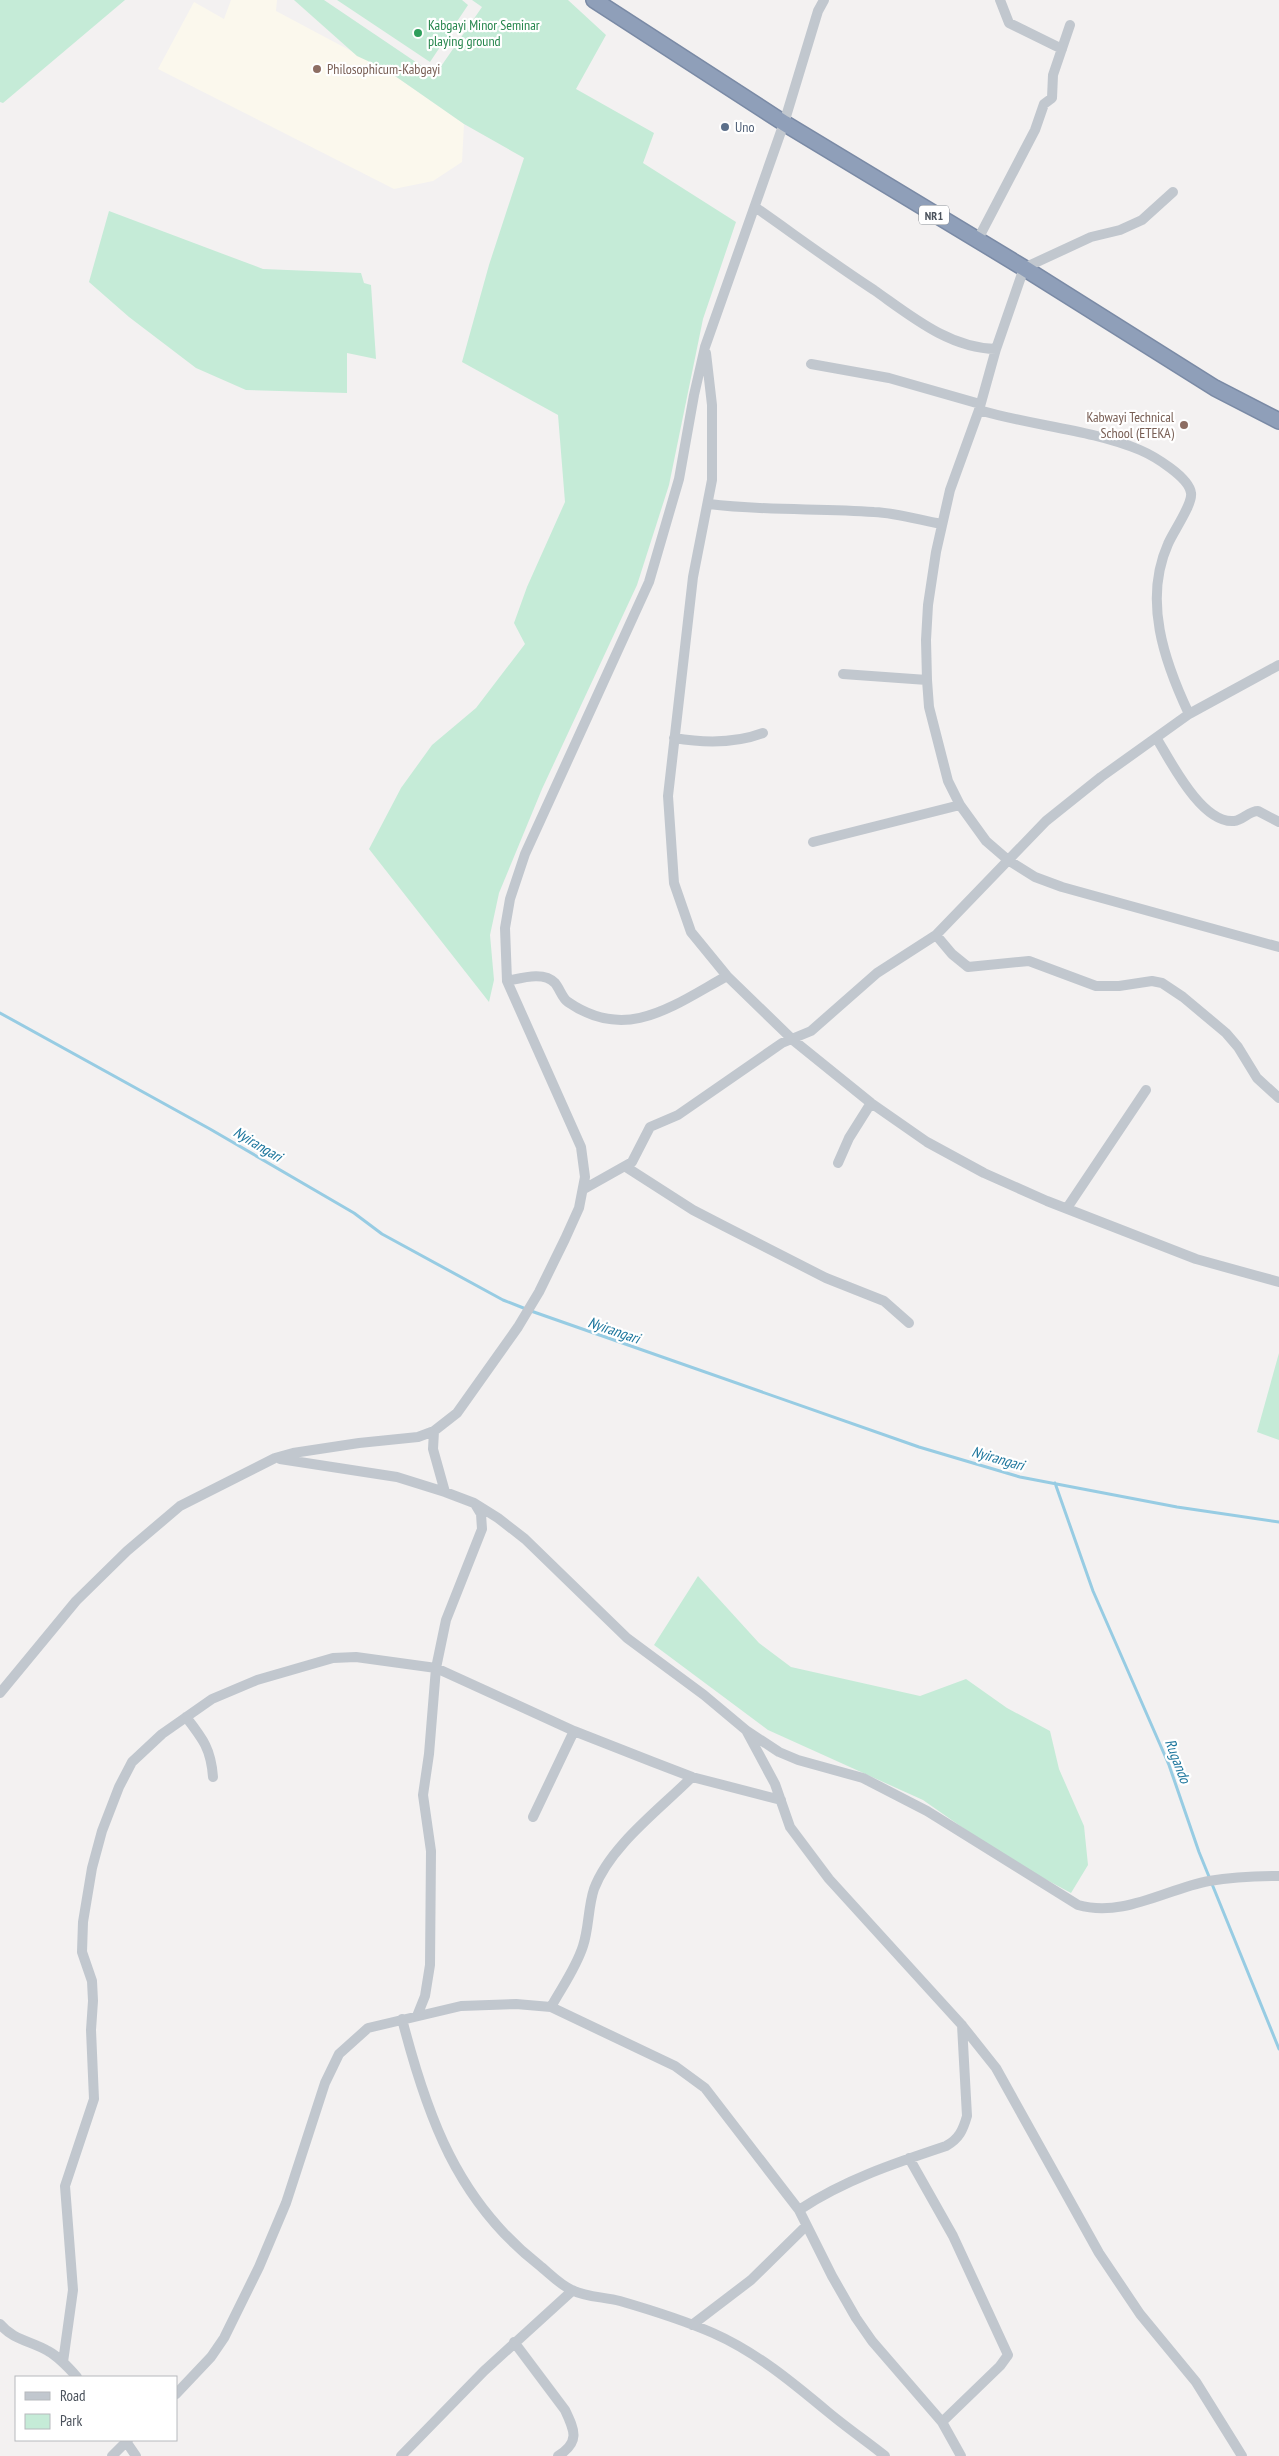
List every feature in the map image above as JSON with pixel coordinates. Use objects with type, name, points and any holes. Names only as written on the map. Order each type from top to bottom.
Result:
[{"type":"highway","name":"NR1","points":[[594,0],[784,124],[1024,268],[1215,388],[1279,421]]},
{"type":"street","points":[[0,1693],[76,1601],[127,1551],[180,1506],[204,1492],[275,1458],[332,1446],[418,1437],[434,1431],[458,1413],[518,1327],[553,1267],[579,1208],[584,1189],[584,1169],[581,1147],[507,981],[505,928],[516,875],[649,582],[680,479],[694,395],[705,347],[784,124],[818,11],[824,0]]},
{"type":"street","points":[[1000,0],[1009,23],[1062,49]]},
{"type":"street","points":[[977,241],[1035,130],[1044,104],[1052,98],[1053,75],[1070,26]]},
{"type":"street","points":[[1173,192],[1142,220],[1120,230],[1091,237],[1024,268],[955,474],[942,524],[928,605],[927,680],[929,707],[948,781],[960,805],[986,841],[1008,860],[1035,877],[1062,888],[1279,946]]},
{"type":"street","points":[[755,207],[848,274],[934,330],[966,344],[980,348],[996,349]]},
{"type":"street","points":[[705,347],[714,438],[709,504],[693,577],[668,796],[674,883],[691,932],[727,976],[793,1040],[871,1103],[927,1142],[984,1173],[1067,1208],[1196,1259],[1279,1282]]},
{"type":"street","points":[[811,364],[889,378],[979,407],[1088,434],[1142,450],[1164,464],[1189,486],[1192,495],[1189,504],[1167,546],[1161,564],[1155,606],[1170,666],[1190,714]]},
{"type":"street","points":[[709,504],[737,507],[795,507],[814,510],[877,512],[942,524]]},
{"type":"street","points":[[584,1189],[626,1167],[636,1159],[644,1134],[650,1127],[678,1115],[763,1055],[811,1031],[877,973],[936,935],[1046,821],[1101,777],[1190,714],[1279,665]]},
{"type":"street","points":[[844,674],[927,680]]},
{"type":"street","points":[[674,738],[717,742],[750,738],[763,733]]},
{"type":"street","points":[[1157,739],[1191,792],[1215,817],[1235,821],[1258,811],[1279,822]]},
{"type":"street","points":[[813,842],[960,805]]},
{"type":"street","points":[[936,935],[952,954],[968,967],[1029,960],[1096,986],[1119,986],[1152,981],[1170,987],[1226,1033],[1238,1047],[1258,1078],[1279,1098]]},
{"type":"street","points":[[507,981],[545,977],[554,982],[566,1001],[597,1016],[616,1021],[638,1020],[664,1010],[727,976]]},
{"type":"street","points":[[1067,1208],[1146,1090]]},
{"type":"street","points":[[838,1163],[850,1138],[871,1103]]},
{"type":"street","points":[[626,1167],[724,1226],[769,1247],[826,1278],[884,1302],[909,1323]]},
{"type":"street","points":[[434,1431],[433,1449],[444,1492]]},
{"type":"street","points":[[275,1458],[397,1478],[474,1503],[498,1518],[525,1539],[627,1638],[704,1695],[746,1731],[779,1752],[798,1760],[863,1778],[927,1811],[1062,1896],[1092,1909],[1127,1906],[1208,1882],[1279,1876]]},
{"type":"street","points":[[416,2016],[425,1996],[430,1965],[431,1851],[423,1800],[436,1668],[446,1620],[482,1529],[481,1514],[474,1503]]},
{"type":"street","points":[[63,2362],[73,2290],[65,2186],[94,2099],[92,1981],[82,1952],[81,1942],[92,1868],[102,1831],[119,1787],[132,1762],[162,1734],[212,1699],[257,1680],[333,1658],[356,1656],[436,1668],[574,1731],[692,1777],[781,1800]]},
{"type":"street","points":[[186,1717],[205,1742],[211,1758],[213,1777]]},
{"type":"street","points":[[533,1817],[574,1731]]},
{"type":"street","points":[[746,1731],[775,1784],[788,1823],[829,1879],[962,2024],[996,2068],[1011,2092],[1081,2224],[1110,2270],[1140,2314],[1196,2382],[1242,2456]]},
{"type":"street","points":[[550,2007],[578,1959],[584,1944],[594,1890],[606,1867],[624,1844],[692,1777]]},
{"type":"street","points":[[178,2392],[224,2338],[259,2267],[286,2202],[325,2083],[339,2054],[368,2028],[461,2006],[516,2004],[550,2007],[675,2066],[705,2088],[799,2210],[832,2276],[872,2341],[942,2422],[960,2456]]},
{"type":"street","points":[[402,2019],[413,2062],[430,2114],[466,2188],[490,2220],[518,2248],[572,2291],[618,2301],[692,2326],[712,2333],[745,2350],[795,2383],[884,2456]]},
{"type":"street","points":[[799,2210],[825,2193],[909,2158],[946,2146],[956,2140],[964,2128],[967,2116],[962,2024]]},
{"type":"street","points":[[909,2158],[953,2236],[1008,2355],[1000,2366],[942,2422]]},
{"type":"street","points":[[692,2326],[751,2280],[806,2226]]},
{"type":"street","points":[[401,2456],[432,2422],[514,2342],[572,2291]]},
{"type":"street","points":[[0,2324],[11,2335],[48,2351],[63,2362],[76,2376]]},
{"type":"street","points":[[514,2342],[559,2403],[570,2422],[574,2437],[573,2443],[558,2456]]},
{"type":"street","points":[[112,2456],[126,2441]]},
{"type":"street","points":[[128,2441],[136,2456]]},
{"type":"shaded area","points":[[231,0],[277,0],[276,11],[385,69],[464,124],[462,162],[433,181],[394,189],[158,69],[194,2],[224,19]]},
{"type":"green space","points":[[0,0],[125,0],[3,103],[0,102]]},
{"type":"green space","points":[[294,0],[324,0],[435,75],[482,7],[472,0],[568,0],[606,35],[576,89],[654,133],[643,163],[736,222],[703,319],[669,485],[637,585],[542,789],[499,893],[490,935],[494,980],[489,1002],[369,849],[401,788],[432,745],[476,708],[525,644],[514,623],[527,587],[565,502],[558,415],[462,362],[489,265],[524,158],[464,124],[385,69],[357,56]]},
{"type":"green space","name":"Kabgayi Minor Seminar playing ground","points":[[337,0],[462,0],[468,5],[430,62]]},
{"type":"green space","points":[[109,211],[263,269],[361,273],[364,283],[371,285],[376,359],[347,353],[347,393],[246,390],[196,368],[129,317],[89,282]]},
{"type":"green space","points":[[1279,1353],[1279,1440],[1257,1432]]},
{"type":"green space","points":[[698,1576],[759,1643],[791,1667],[920,1696],[966,1679],[1007,1708],[1050,1731],[1059,1769],[1084,1826],[1088,1865],[1071,1893],[1006,1858],[923,1800],[768,1730],[654,1645]]},
{"type":"waterway","name":"Nyirangari","points":[[0,1013],[210,1129],[354,1213],[382,1234],[503,1300],[526,1309]]},
{"type":"waterway","name":"Nyirangari","points":[[531,1311],[919,1447],[1020,1477],[1177,1507],[1279,1522]]},
{"type":"waterway","name":"Rugando","points":[[1055,1483],[1093,1591],[1169,1765],[1199,1852],[1279,2049]]},
{"type":"place","name":"Kabgayi Minor Seminar playing ground","points":[[418,33]]},
{"type":"place","name":"Philosophicum-Kabgayi","points":[[317,69]]},
{"type":"place","name":"Uno","points":[[725,127]]},
{"type":"place","name":"Kabwayi Technical School (ETEKA)","points":[[1184,425]]}]
